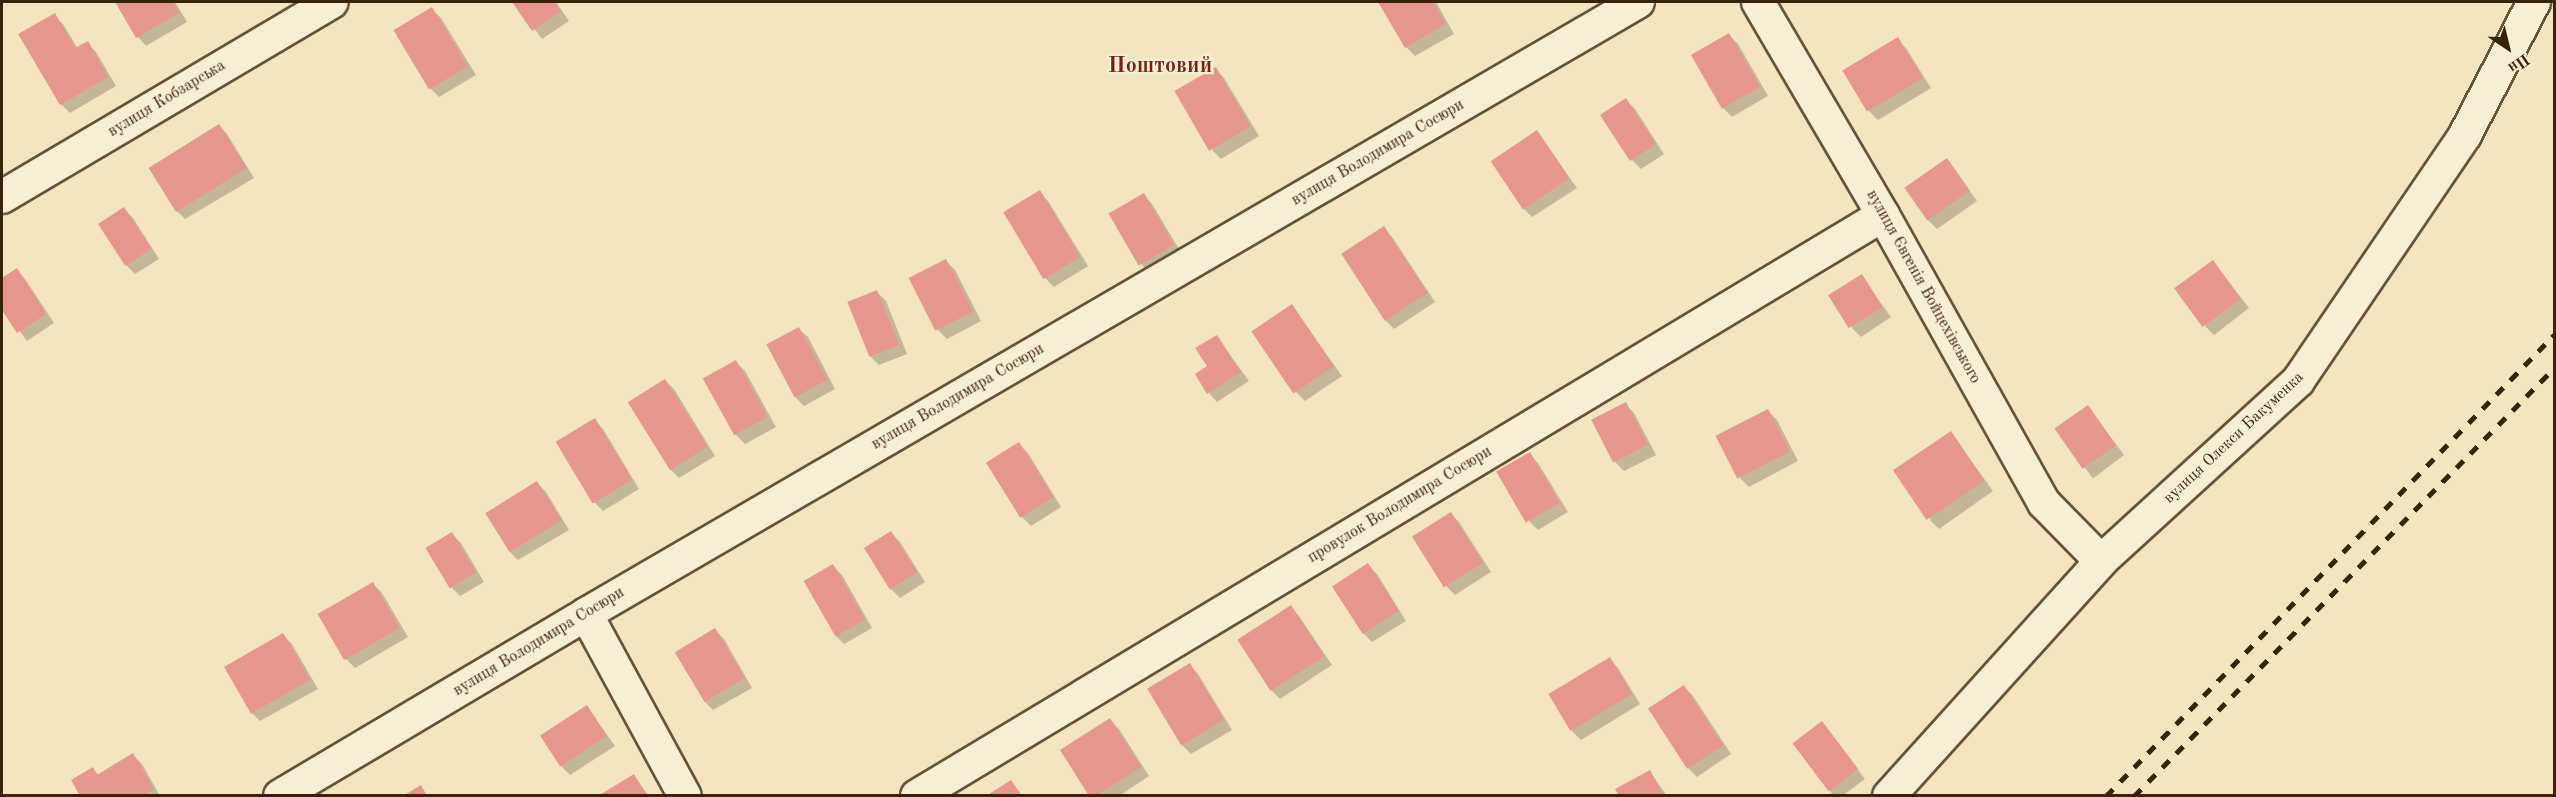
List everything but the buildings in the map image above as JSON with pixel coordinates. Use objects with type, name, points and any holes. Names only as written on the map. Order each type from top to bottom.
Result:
[{"type":"street","name":"вулиця Кобзарська","points":[[2,197],[332,2]]},
{"type":"street","name":"вулиця Володимира Сосюри","points":[[280,795],[585,614],[1638,2]]},
{"type":"street","name":"вулиця Євгенія Войцехівського","points":[[1758,2],[1883,215],[2044,503],[2101,561]]},
{"type":"street","name":"вулиця Олекси Бакуменка","points":[[1889,795],[2101,561],[2298,381],[2465,135],[2534,2]]},
{"type":"street","name":"провулок Володимира Сосюри","points":[[917,795],[1883,215]]},
{"type":"street","points":[[585,614],[685,795]]},
{"type":"railway","points":[[2106,796],[2554,335]]},
{"type":"railway","points":[[2134,796],[2554,368]]},
{"type":"district","name":"Поштовий","points":[[1160,67]]}]
